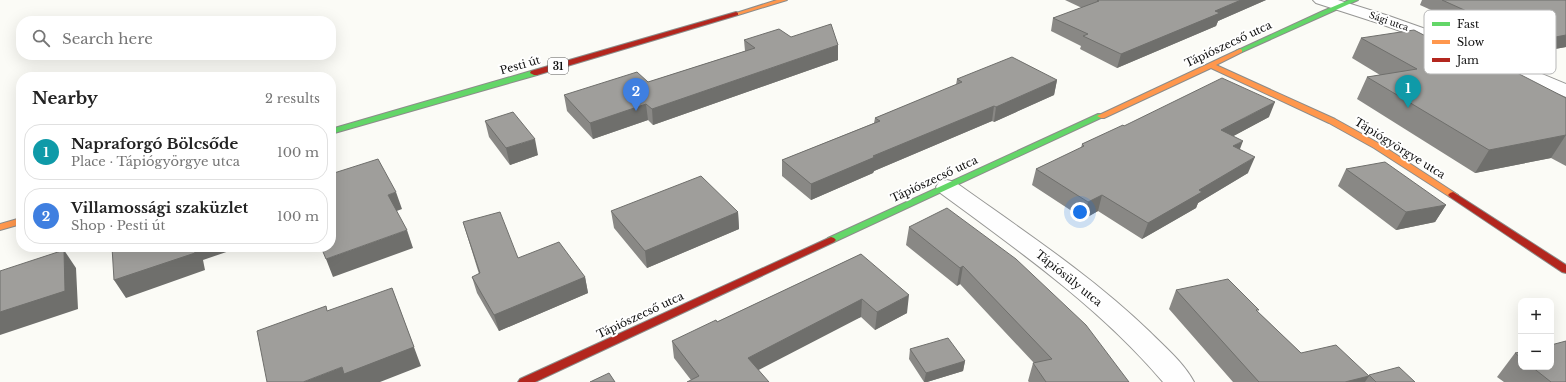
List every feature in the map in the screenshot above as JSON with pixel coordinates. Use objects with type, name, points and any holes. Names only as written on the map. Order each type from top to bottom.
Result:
[{"type":"street","name":"Pesti út","points":[[336,131],[784,0]]},
{"type":"street","name":"Sági utca","points":[[1321,0],[1348,3],[1372,15],[1424,33]]},
{"type":"street","name":"Tápiószecső utca","points":[[524,382],[1348,3]]},
{"type":"street","name":"Tápiógyörgye utca","points":[[1211,65],[1296,103],[1348,130],[1411,168],[1566,270]]},
{"type":"street","name":"Sági utca","points":[[1527,74],[1566,91]]},
{"type":"street","name":"Tápiósüly utca","points":[[948,186],[1098,301],[1162,361],[1180,382]]},
{"type":"street","points":[[0,227],[16,222]]},
{"type":"building","points":[[1097,0],[1241,0],[1215,11],[1220,13],[1121,54],[1083,36],[1088,34],[1053,18],[1099,1]]},
{"type":"building","points":[[1442,0],[1566,0],[1566,35],[1556,37],[1556,10],[1464,10]]},
{"type":"building","points":[[831,24],[838,45],[652,109],[646,104],[590,123],[564,95],[637,72],[648,82],[755,48],[744,40],[779,29],[791,37]]},
{"type":"building","points":[[1414,30],[1424,35],[1424,74],[1519,74],[1566,98],[1566,135],[1489,150],[1367,77],[1417,69],[1361,38]]},
{"type":"building","points":[[1012,57],[1057,80],[996,107],[994,106],[873,156],[875,157],[811,184],[782,160],[880,121],[875,118],[962,82],[957,79]]},
{"type":"building","points":[[1222,78],[1275,102],[1221,130],[1243,141],[1233,146],[1255,157],[1199,190],[1202,192],[1148,223],[1102,195],[1088,202],[1036,169],[1084,146],[1082,144],[1123,125],[1124,126]]},
{"type":"building","points":[[513,112],[535,139],[506,148],[485,121]]},
{"type":"building","points":[[378,159],[396,192],[388,195],[407,230],[326,259],[323,252],[336,252],[336,172]]},
{"type":"building","points":[[1385,162],[1446,205],[1406,212],[1346,169]]},
{"type":"building","points":[[701,176],[738,212],[645,251],[611,211]]},
{"type":"building","points":[[947,208],[1016,259],[1086,325],[1129,382],[1046,382],[1033,363],[1052,359],[963,266],[960,268],[909,227]]},
{"type":"building","points":[[500,212],[518,258],[559,242],[585,277],[494,315],[472,277],[480,273],[463,222]]},
{"type":"building","points":[[58,252],[64,252],[65,291],[0,312],[0,271]]},
{"type":"building","points":[[112,252],[195,252],[195,253],[114,280]]},
{"type":"building","points":[[861,254],[909,295],[877,312],[862,299],[748,358],[769,382],[687,382],[699,376],[672,341],[716,320],[717,322]]},
{"type":"building","points":[[1228,279],[1259,310],[1256,310],[1301,353],[1336,345],[1369,376],[1345,382],[1259,382],[1176,290]]},
{"type":"building","points":[[392,288],[414,347],[344,374],[342,367],[303,382],[267,382],[257,331],[326,306],[327,311]]},
{"type":"building","points":[[948,338],[965,361],[926,373],[910,349]]},
{"type":"building","points":[[1566,341],[1566,382],[1551,382],[1536,370],[1554,370],[1554,344]]},
{"type":"building","points":[[1399,367],[1415,382],[1376,382],[1369,375]]},
{"type":"building","points":[[609,373],[615,382],[590,382]]},
{"type":"traffic: fast","points":[[1240,51],[1355,0]]},
{"type":"traffic: fast","points":[[336,131],[534,73]]},
{"type":"traffic: fast","points":[[831,240],[1101,116]]},
{"type":"traffic: slow","points":[[736,14],[784,0]]},
{"type":"traffic: slow","points":[[1101,116],[1240,51]]},
{"type":"traffic: slow","points":[[1211,65],[1332,121],[1377,146],[1453,195]]},
{"type":"traffic: slow","points":[[0,227],[16,222]]},
{"type":"traffic: jam","points":[[534,73],[736,14]]},
{"type":"traffic: jam","points":[[1453,195],[1566,270]]},
{"type":"traffic: jam","points":[[524,382],[831,240]]},
{"type":"place","name":"Napraforgó Bölcsőde","points":[[1408,108]]},
{"type":"place","name":"Villamossági szaküzlet","points":[[636,111]]}]
